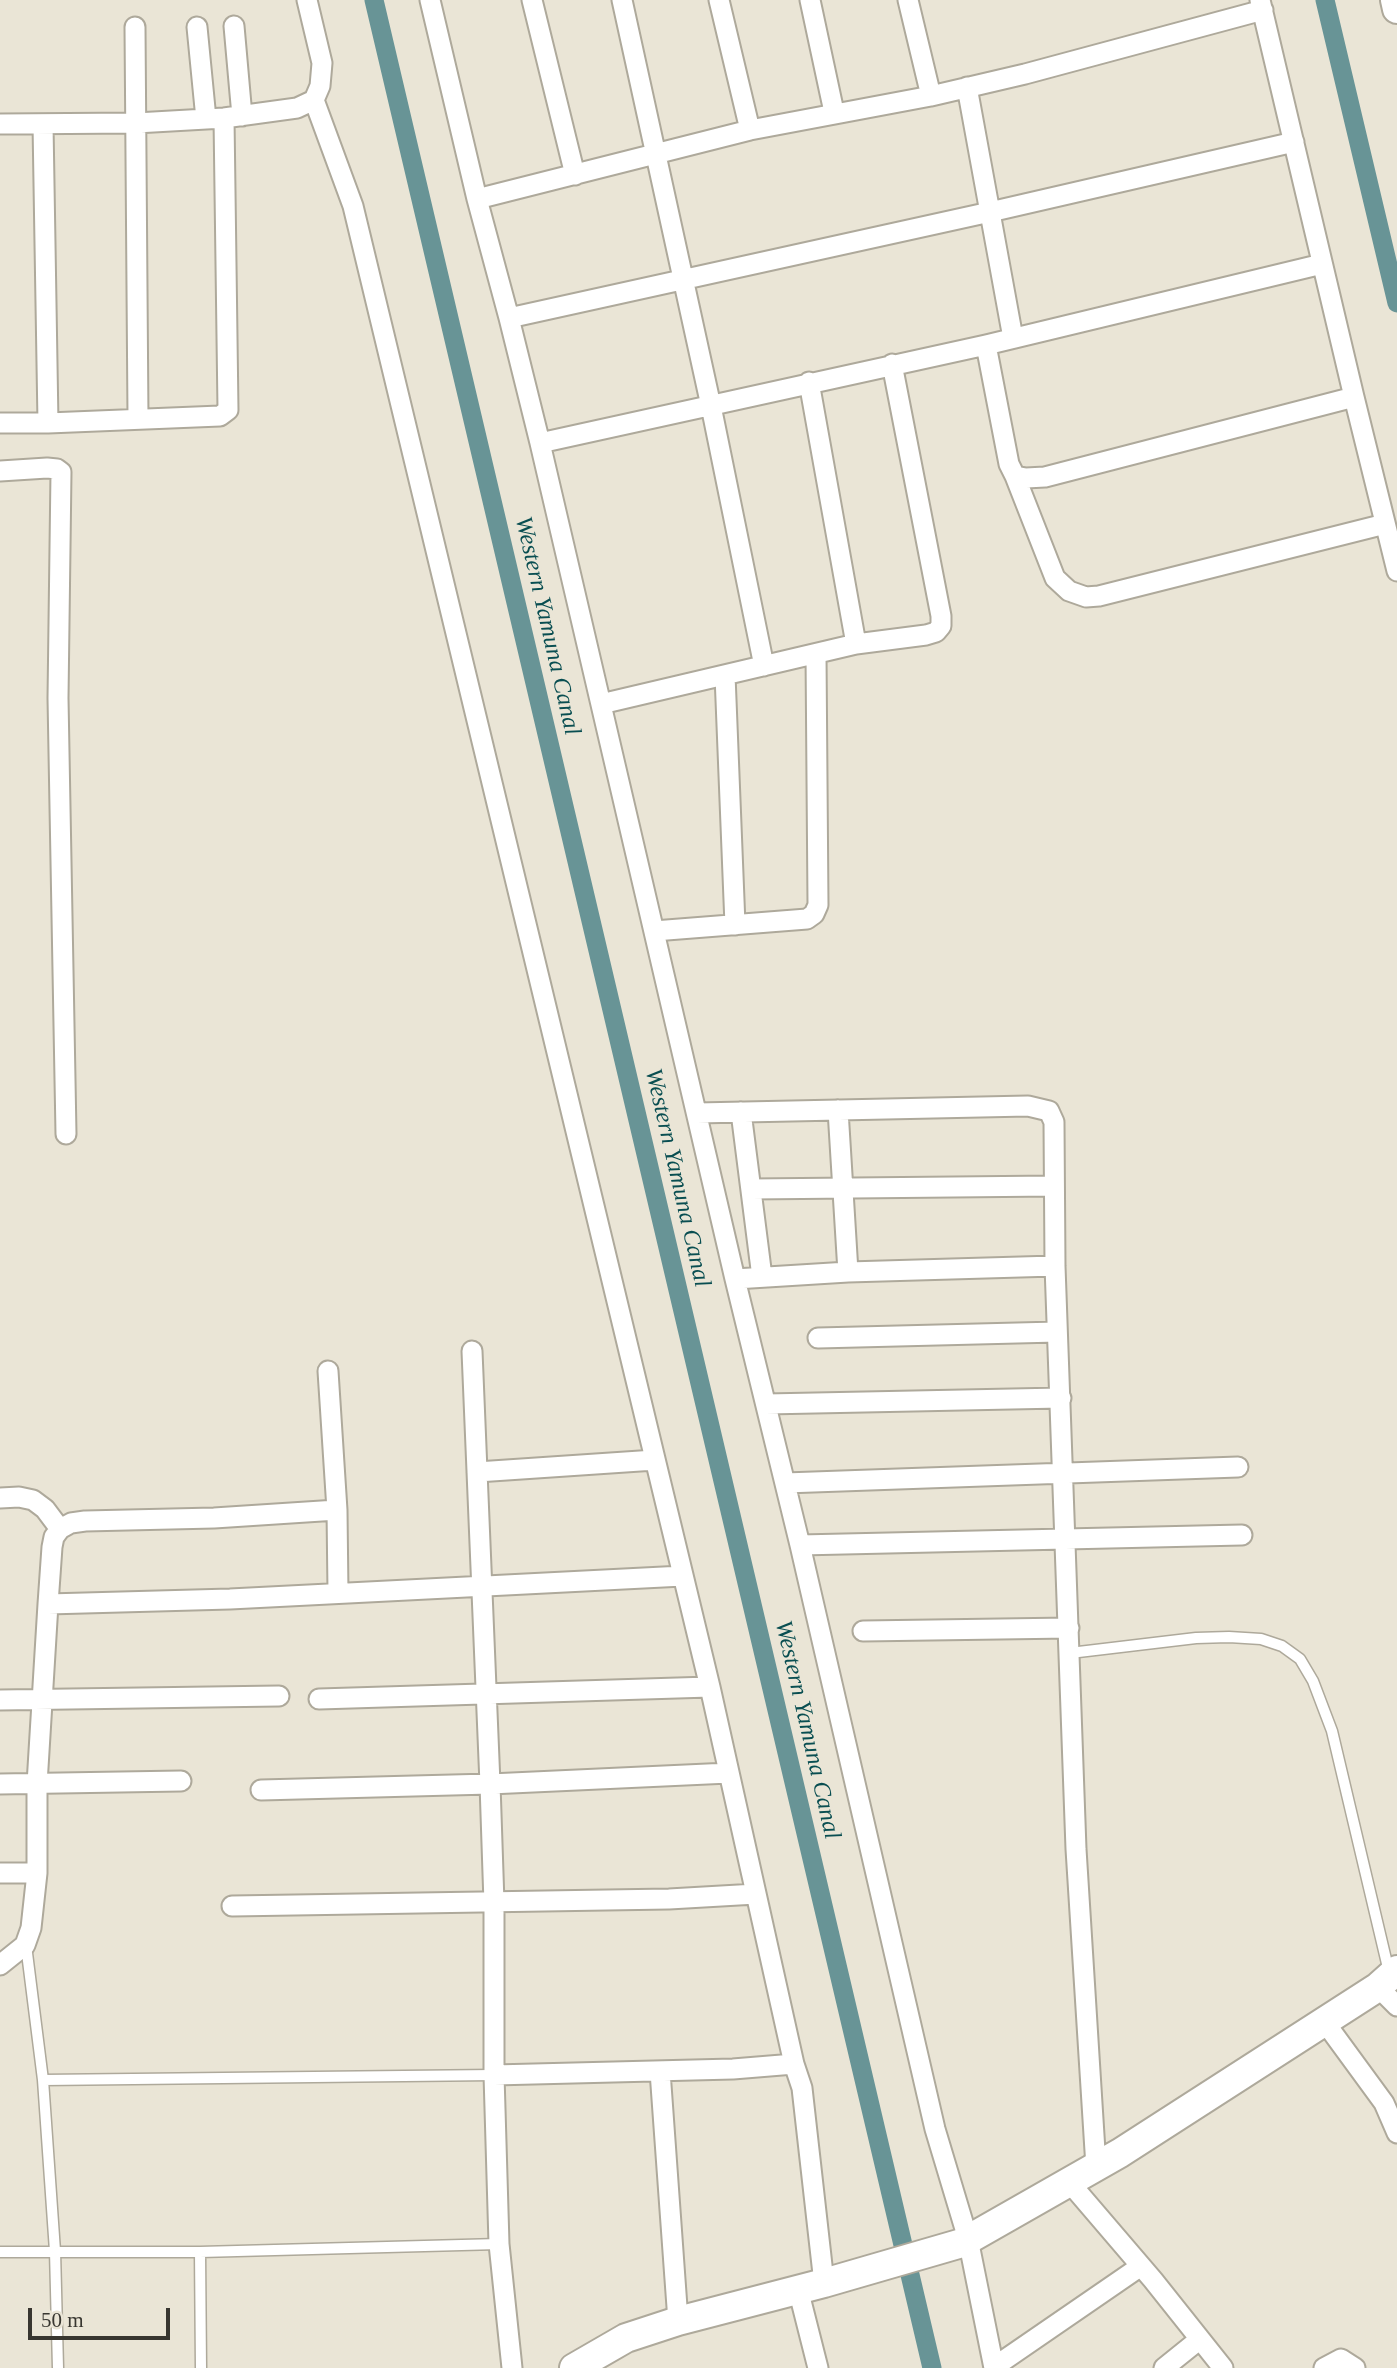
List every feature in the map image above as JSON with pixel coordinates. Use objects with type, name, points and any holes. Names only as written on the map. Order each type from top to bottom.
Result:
[{"type":"main road","points":[[1395,0],[1397,9]]},
{"type":"main road","points":[[574,2368],[626,2338],[678,2321],[820,2284],[965,2241],[1070,2183],[1324,2021],[1390,1985]]},
{"type":"street","points":[[0,124],[136,123],[224,118],[297,108],[314,100],[320,86],[322,63],[307,0]]},
{"type":"street","points":[[430,0],[477,199],[540,443],[935,2129],[965,2241],[994,2367],[1141,2266]]},
{"type":"street","points":[[532,0],[575,176]]},
{"type":"street","points":[[622,0],[711,406],[764,666]]},
{"type":"street","points":[[719,0],[750,130]]},
{"type":"street","points":[[810,0],[834,112]]},
{"type":"street","points":[[908,0],[931,96]]},
{"type":"street","points":[[477,199],[750,130],[834,112],[931,96],[1025,74],[1261,5],[1353,397],[1397,571]]},
{"type":"street","points":[[0,423],[220,416],[228,410],[224,118],[234,26]]},
{"type":"street","points":[[135,27],[138,418]]},
{"type":"street","points":[[197,27],[224,118]]},
{"type":"street","points":[[967,88],[1013,338]]},
{"type":"street","points":[[314,100],[353,206],[710,1687],[794,2064],[802,2088],[820,2284],[818,2368]]},
{"type":"street","points":[[43,124],[48,423]]},
{"type":"street","points":[[509,318],[1294,142]]},
{"type":"street","points":[[540,443],[986,345],[1322,264]]},
{"type":"street","points":[[986,345],[1009,464],[1055,579],[1069,591],[1086,597],[1099,596],[1385,524]]},
{"type":"street","points":[[601,704],[856,644],[926,635],[936,632],[942,626],[892,364]]},
{"type":"street","points":[[809,382],[856,644]]},
{"type":"street","points":[[1015,476],[1045,477],[1353,397]]},
{"type":"street","points":[[0,471],[47,468],[61,472],[58,698],[66,1134]]},
{"type":"street","points":[[654,931],[807,919],[814,914],[818,905],[816,654]]},
{"type":"street","points":[[725,675],[735,925]]},
{"type":"street","points":[[697,1113],[1028,1106],[1049,1111],[1054,1122],[1055,1266],[1076,1849],[1096,2167]]},
{"type":"street","points":[[838,1110],[848,1272]]},
{"type":"street","points":[[741,1112],[762,1277]]},
{"type":"street","points":[[751,1189],[1054,1186]]},
{"type":"street","points":[[735,1279],[848,1272],[1055,1266]]},
{"type":"street","points":[[818,1338],[1057,1332]]},
{"type":"street","points":[[472,1351],[494,1903],[494,2075],[499,2245],[512,2368]]},
{"type":"street","points":[[328,1371],[337,1510],[338,1593]]},
{"type":"street","points":[[766,1404],[1061,1398]]},
{"type":"street","points":[[477,1472],[655,1460]]},
{"type":"street","points":[[785,1483],[1238,1467]]},
{"type":"street","points":[[0,1498],[19,1497],[33,1500],[45,1509],[60,1529]]},
{"type":"street","points":[[0,1965],[26,1945],[31,1928],[37,1873],[37,1784],[54,1537],[60,1529],[85,1521],[214,1518],[337,1510]]},
{"type":"street","points":[[800,1545],[1242,1535]]},
{"type":"street","points":[[48,1604],[230,1599],[683,1576]]},
{"type":"street","points":[[863,1631],[1069,1628]]},
{"type":"street","points":[[319,1699],[486,1696],[710,1687]]},
{"type":"street","points":[[0,1700],[279,1696]]},
{"type":"street","points":[[261,1790],[490,1784],[729,1773]]},
{"type":"street","points":[[0,1784],[181,1781]]},
{"type":"street","points":[[0,1873],[37,1873]]},
{"type":"street","points":[[232,1906],[669,1899],[756,1894]]},
{"type":"street","points":[[1324,2021],[1384,2103],[1397,2133]]},
{"type":"street","points":[[494,2075],[733,2069],[794,2064]]},
{"type":"street","points":[[660,2071],[678,2321]]},
{"type":"street","points":[[1070,2183],[1223,2368]]},
{"type":"street","points":[[1164,2368],[1200,2339]]},
{"type":"street","points":[[1324,2368],[1341,2359],[1355,2368]]},
{"type":"lane","points":[[1070,1653],[1196,1638],[1228,1637],[1261,1639],[1282,1646],[1300,1658],[1313,1681],[1332,1731],[1390,1985]]},
{"type":"lane","points":[[26,1945],[43,2080],[55,2252],[58,2368]]},
{"type":"lane","points":[[43,2080],[494,2075]]},
{"type":"lane","points":[[0,2252],[200,2252],[499,2245]]},
{"type":"lane","points":[[200,2252],[201,2368]]},
{"type":"waterway","name":"Western Yamuna Canal","points":[[374,0],[932,2368]]},
{"type":"waterway","points":[[1325,0],[1397,303]]}]
